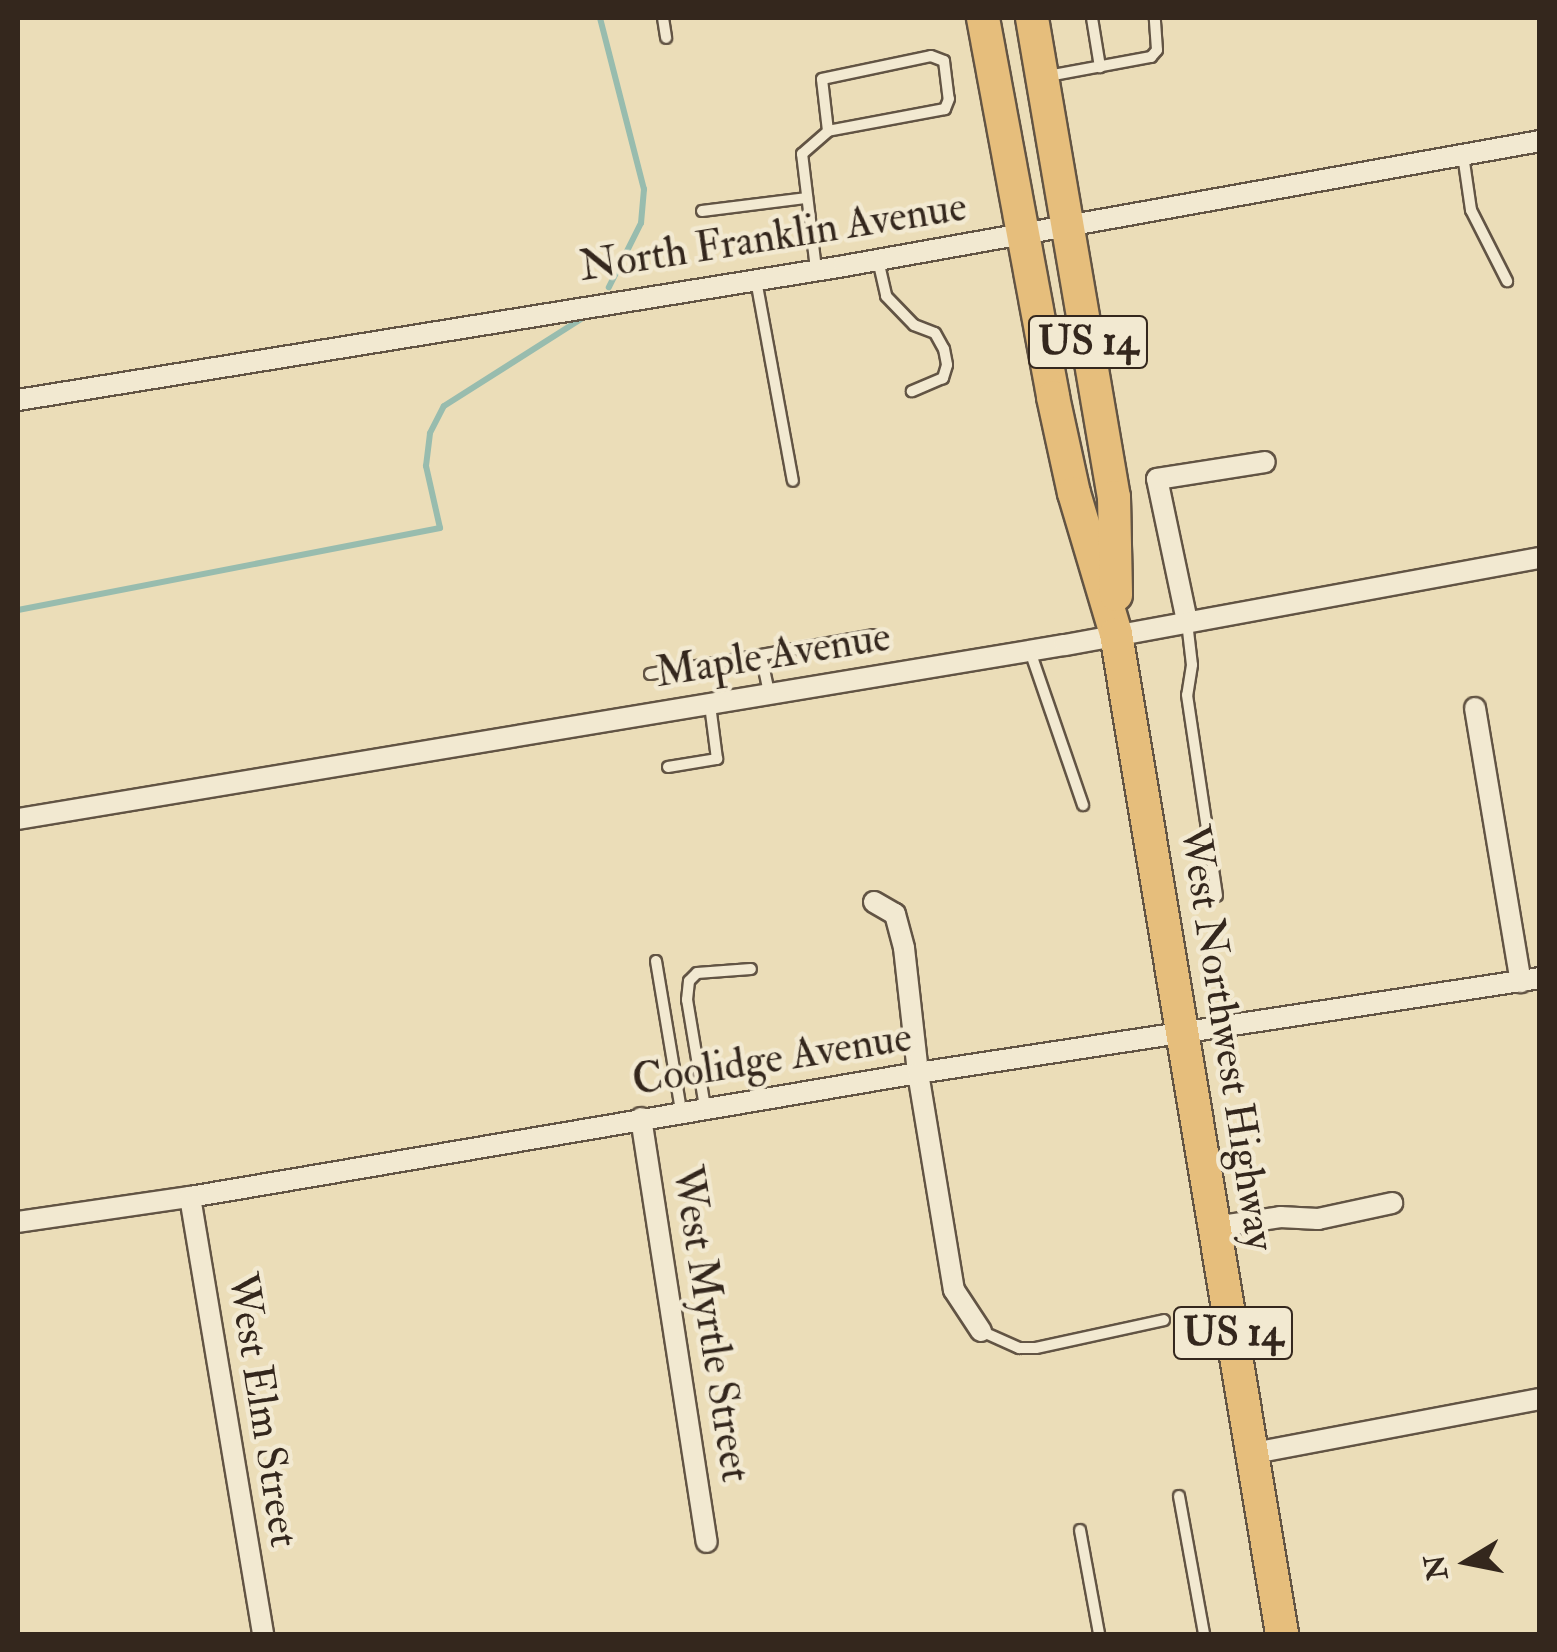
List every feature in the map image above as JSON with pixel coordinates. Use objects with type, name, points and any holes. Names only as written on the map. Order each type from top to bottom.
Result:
[{"type":"main road","name":"West Northwest Highway","points":[[982,18],[1074,493],[1116,634],[1282,1634]]},
{"type":"main road","name":"West Northwest Highway","points":[[1032,18],[1114,497],[1116,634]]},
{"type":"street","name":"North Franklin Avenue","points":[[18,400],[878,260],[1540,142]]},
{"type":"street","points":[[1186,621],[1156,479],[1265,462]]},
{"type":"street","name":"Maple Avenue","points":[[18,819],[1030,650],[1540,558]]},
{"type":"street","points":[[1476,708],[1530,980]]},
{"type":"street","points":[[874,902],[896,914],[954,1290],[980,1331]]},
{"type":"street","name":"Coolidge Avenue","points":[[18,1222],[190,1198],[705,1107],[1530,980]]},
{"type":"street","name":"West Myrtle Street","points":[[641,1118],[707,1542]]},
{"type":"street","name":"West Elm Street","points":[[190,1198],[263,1634]]},
{"type":"street","points":[[1215,1226],[1280,1217],[1318,1219],[1392,1203]]},
{"type":"street","points":[[1254,1453],[1540,1399]]},
{"type":"lane","points":[[663,18],[666,38]]},
{"type":"lane","points":[[1092,18],[1100,67]]},
{"type":"lane","points":[[1042,78],[1151,57],[1156,50],[1155,18]]},
{"type":"lane","points":[[816,270],[802,154],[828,131],[945,109],[949,100],[944,61],[931,56],[826,75],[820,84],[828,131]]},
{"type":"lane","points":[[1463,155],[1470,210],[1507,280]]},
{"type":"lane","points":[[702,212],[807,198]]},
{"type":"lane","points":[[878,260],[886,296],[914,325],[935,333],[944,349],[947,366],[942,378],[912,391]]},
{"type":"lane","points":[[756,280],[792,481]]},
{"type":"lane","points":[[1186,621],[1192,666],[1187,696],[1218,896]]},
{"type":"lane","points":[[650,674],[874,635]]},
{"type":"lane","points":[[1030,650],[1083,806]]},
{"type":"lane","points":[[762,655],[769,694]]},
{"type":"lane","points":[[668,766],[717,759],[710,704]]},
{"type":"lane","points":[[656,961],[681,1111]]},
{"type":"lane","points":[[705,1107],[687,1000],[688,981],[697,973],[750,969]]},
{"type":"lane","points":[[980,1331],[1019,1348],[1036,1348],[1164,1320]]},
{"type":"lane","points":[[1179,1496],[1204,1634]]},
{"type":"lane","points":[[1080,1530],[1099,1634]]},
{"type":"waterway","points":[[600,18],[644,189],[641,223],[609,287]]},
{"type":"waterway","points":[[18,610],[440,528],[426,466],[430,433],[444,406],[584,317]]}]
